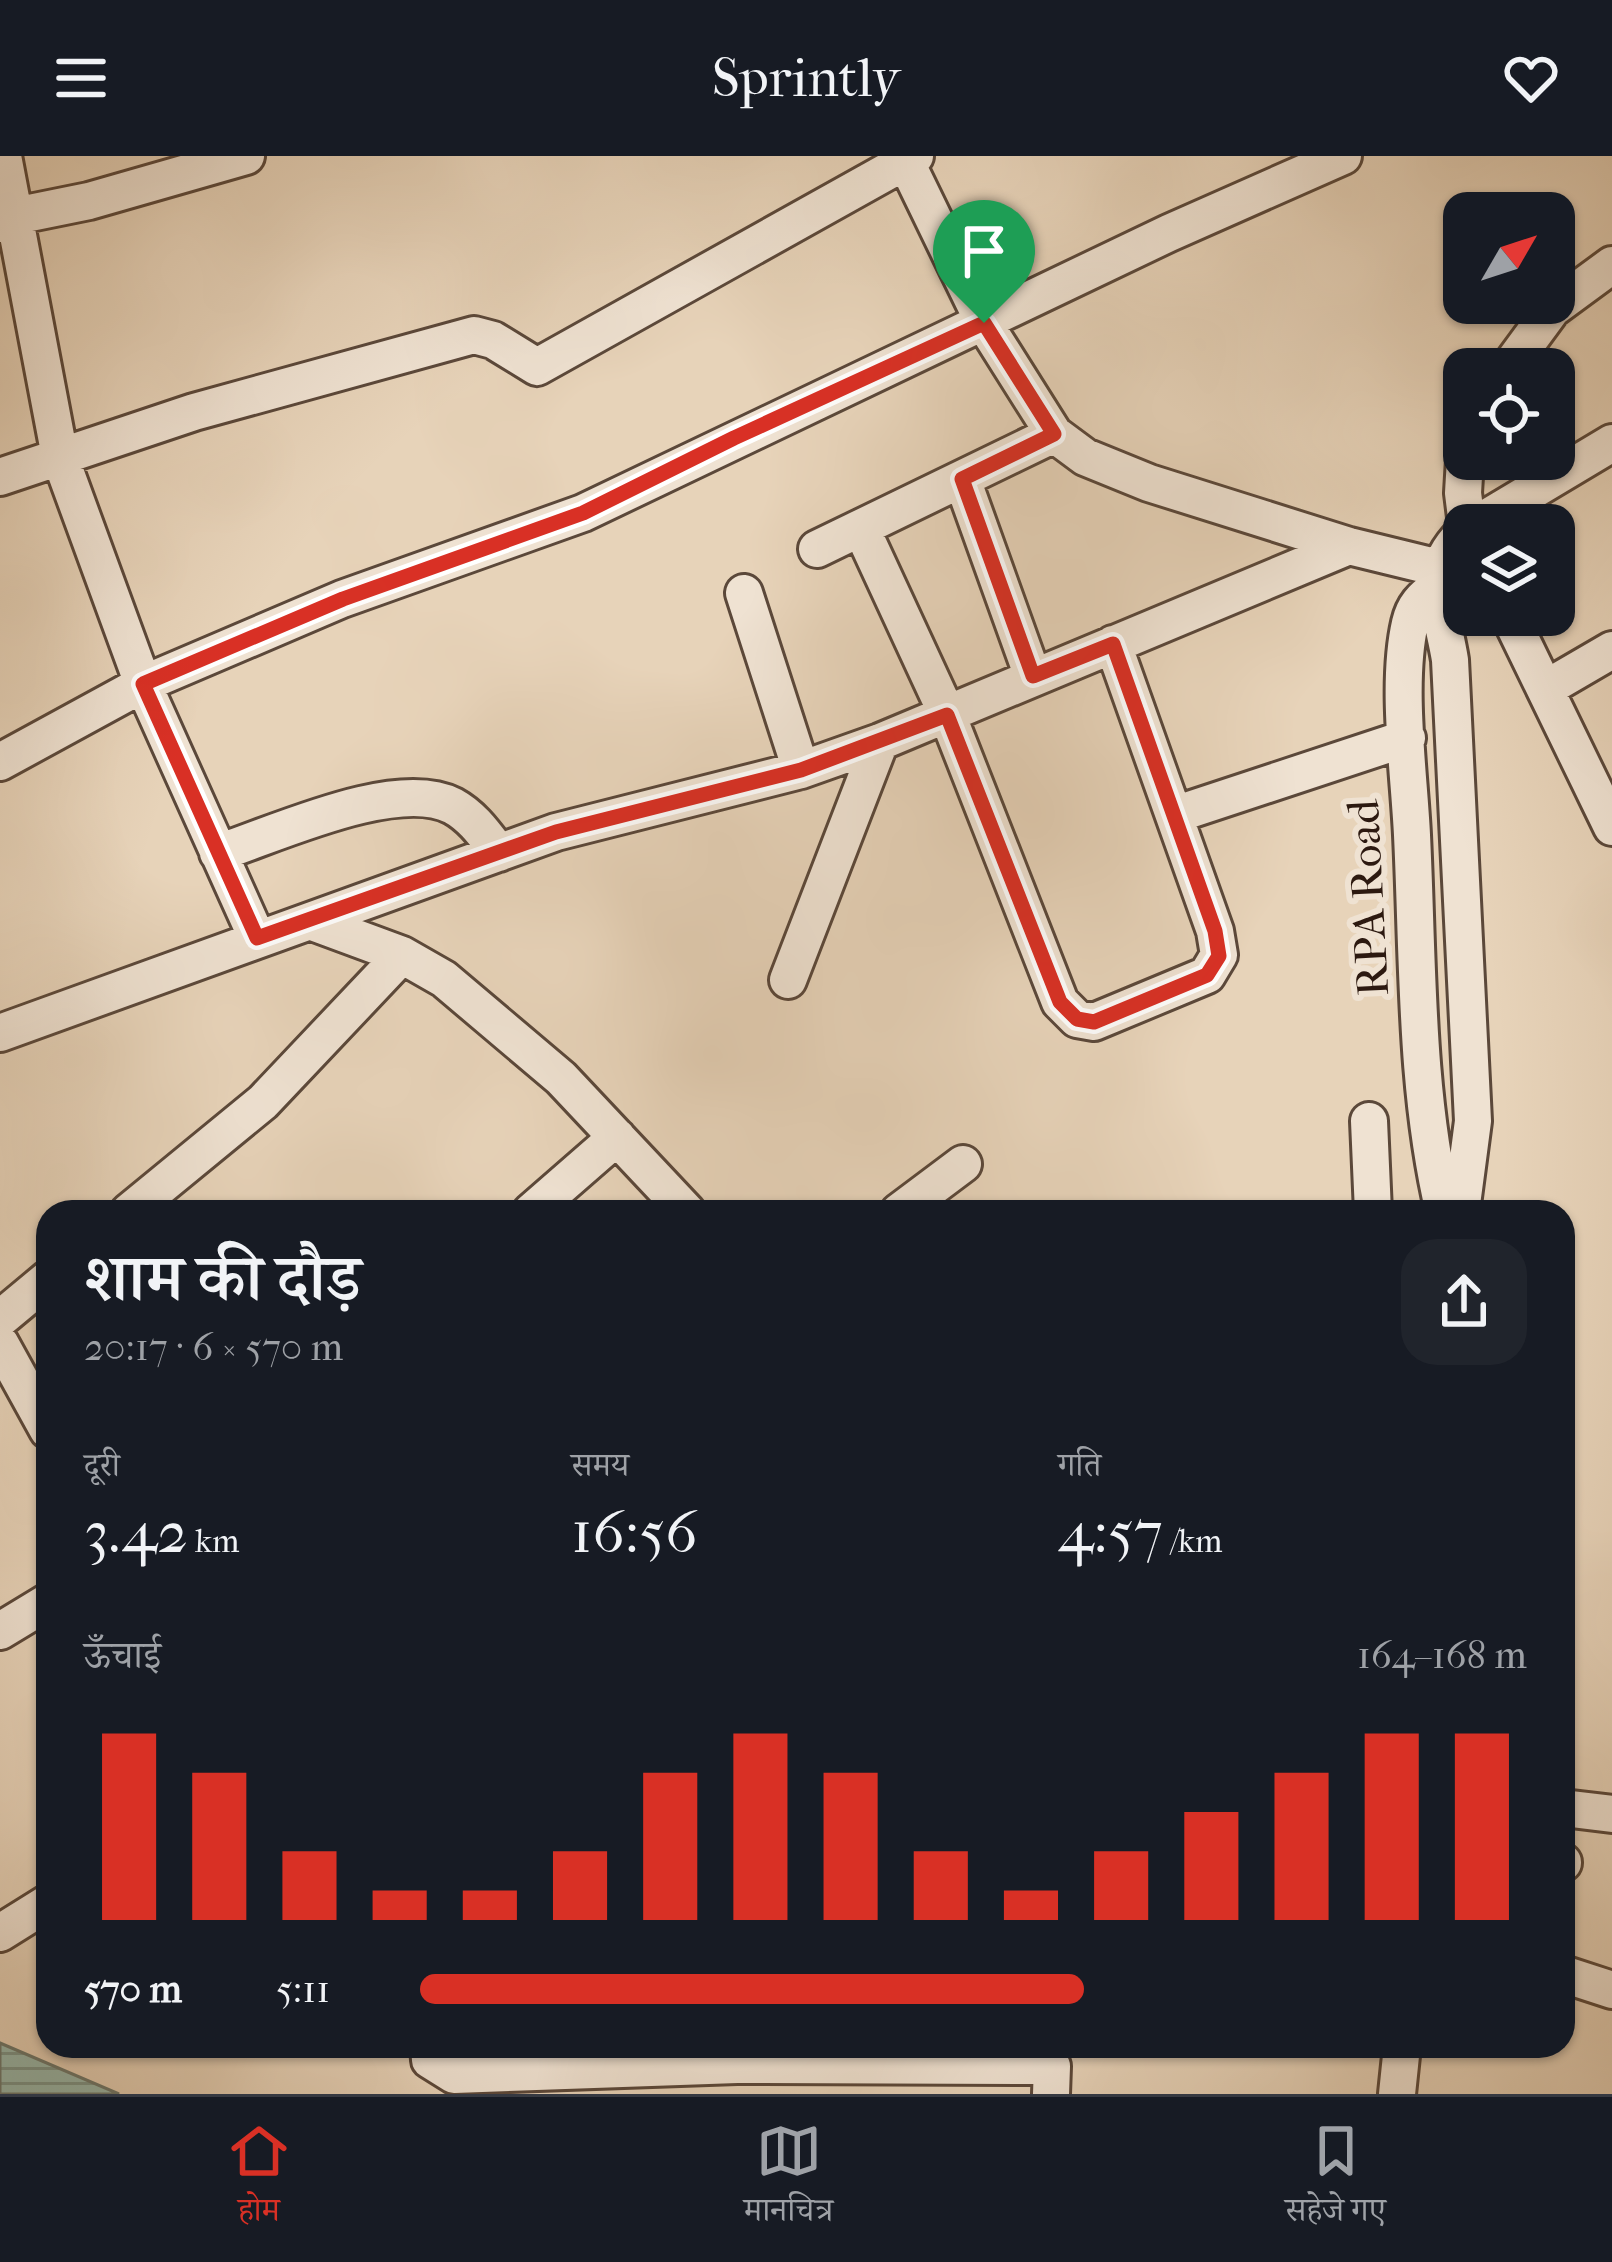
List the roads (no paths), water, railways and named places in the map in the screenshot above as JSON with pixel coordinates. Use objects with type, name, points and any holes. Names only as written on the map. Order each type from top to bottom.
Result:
[{"type":"street","points":[[3,156],[7,220],[60,457],[143,684],[257,938]]},
{"type":"street","points":[[7,220],[246,156]]},
{"type":"street","points":[[0,762],[143,684],[343,599],[583,513],[1169,232],[1343,156]]},
{"type":"street","points":[[0,477],[194,412],[474,335],[493,340],[537,367],[908,157],[984,323],[1054,434],[1085,457],[1148,483],[1437,578],[1450,660],[1473,1120],[1463,1200]]},
{"type":"street","points":[[1523,348],[1552,309],[1612,266]]},
{"type":"street","points":[[817,549],[1054,434]]},
{"type":"street","name":"RPA Road","points":[[1509,504],[1612,443]]},
{"type":"street","points":[[962,479],[1033,676]]},
{"type":"street","points":[[861,528],[947,715],[1060,1002],[1077,1019],[1094,1022],[1207,975],[1219,956],[1215,931],[1113,644]]},
{"type":"street","points":[[0,1033],[556,832],[801,770],[880,742],[1349,546]]},
{"type":"street","name":"RPA Road","points":[[1441,1200],[1427,1103],[1406,646],[1410,619],[1443,564]]},
{"type":"street","points":[[744,593],[801,770]]},
{"type":"street","points":[[1519,636],[1612,827]]},
{"type":"street","points":[[1545,688],[1612,650]]},
{"type":"street","points":[[1174,815],[1407,738]]},
{"type":"street","points":[[788,980],[880,742]]},
{"type":"street","points":[[218,853],[368,804],[417,797],[450,804],[474,821],[499,853]]},
{"type":"street","points":[[310,921],[402,956],[444,979],[544,1064],[676,1200]]},
{"type":"street","points":[[144,1200],[262,1102],[402,956]]},
{"type":"street","points":[[1369,1121],[1372,1200]]},
{"type":"street","points":[[545,1200],[617,1137]]},
{"type":"street","points":[[915,1200],[963,1164]]},
{"type":"street","points":[[0,1318],[36,1289]]},
{"type":"street","points":[[0,1343],[36,1408]]},
{"type":"street","points":[[0,1631],[36,1609]]},
{"type":"street","points":[[1575,1809],[1612,1814]]},
{"type":"street","points":[[0,1934],[36,1911]]},
{"type":"street","points":[[1575,1978],[1612,1990]]},
{"type":"street","points":[[430,2058],[454,2075],[737,2065],[1051,2069]]},
{"type":"street","points":[[1397,2094],[1401,2058]]},
{"type":"water","points":[[0,2043],[119,2094],[0,2094]]}]
